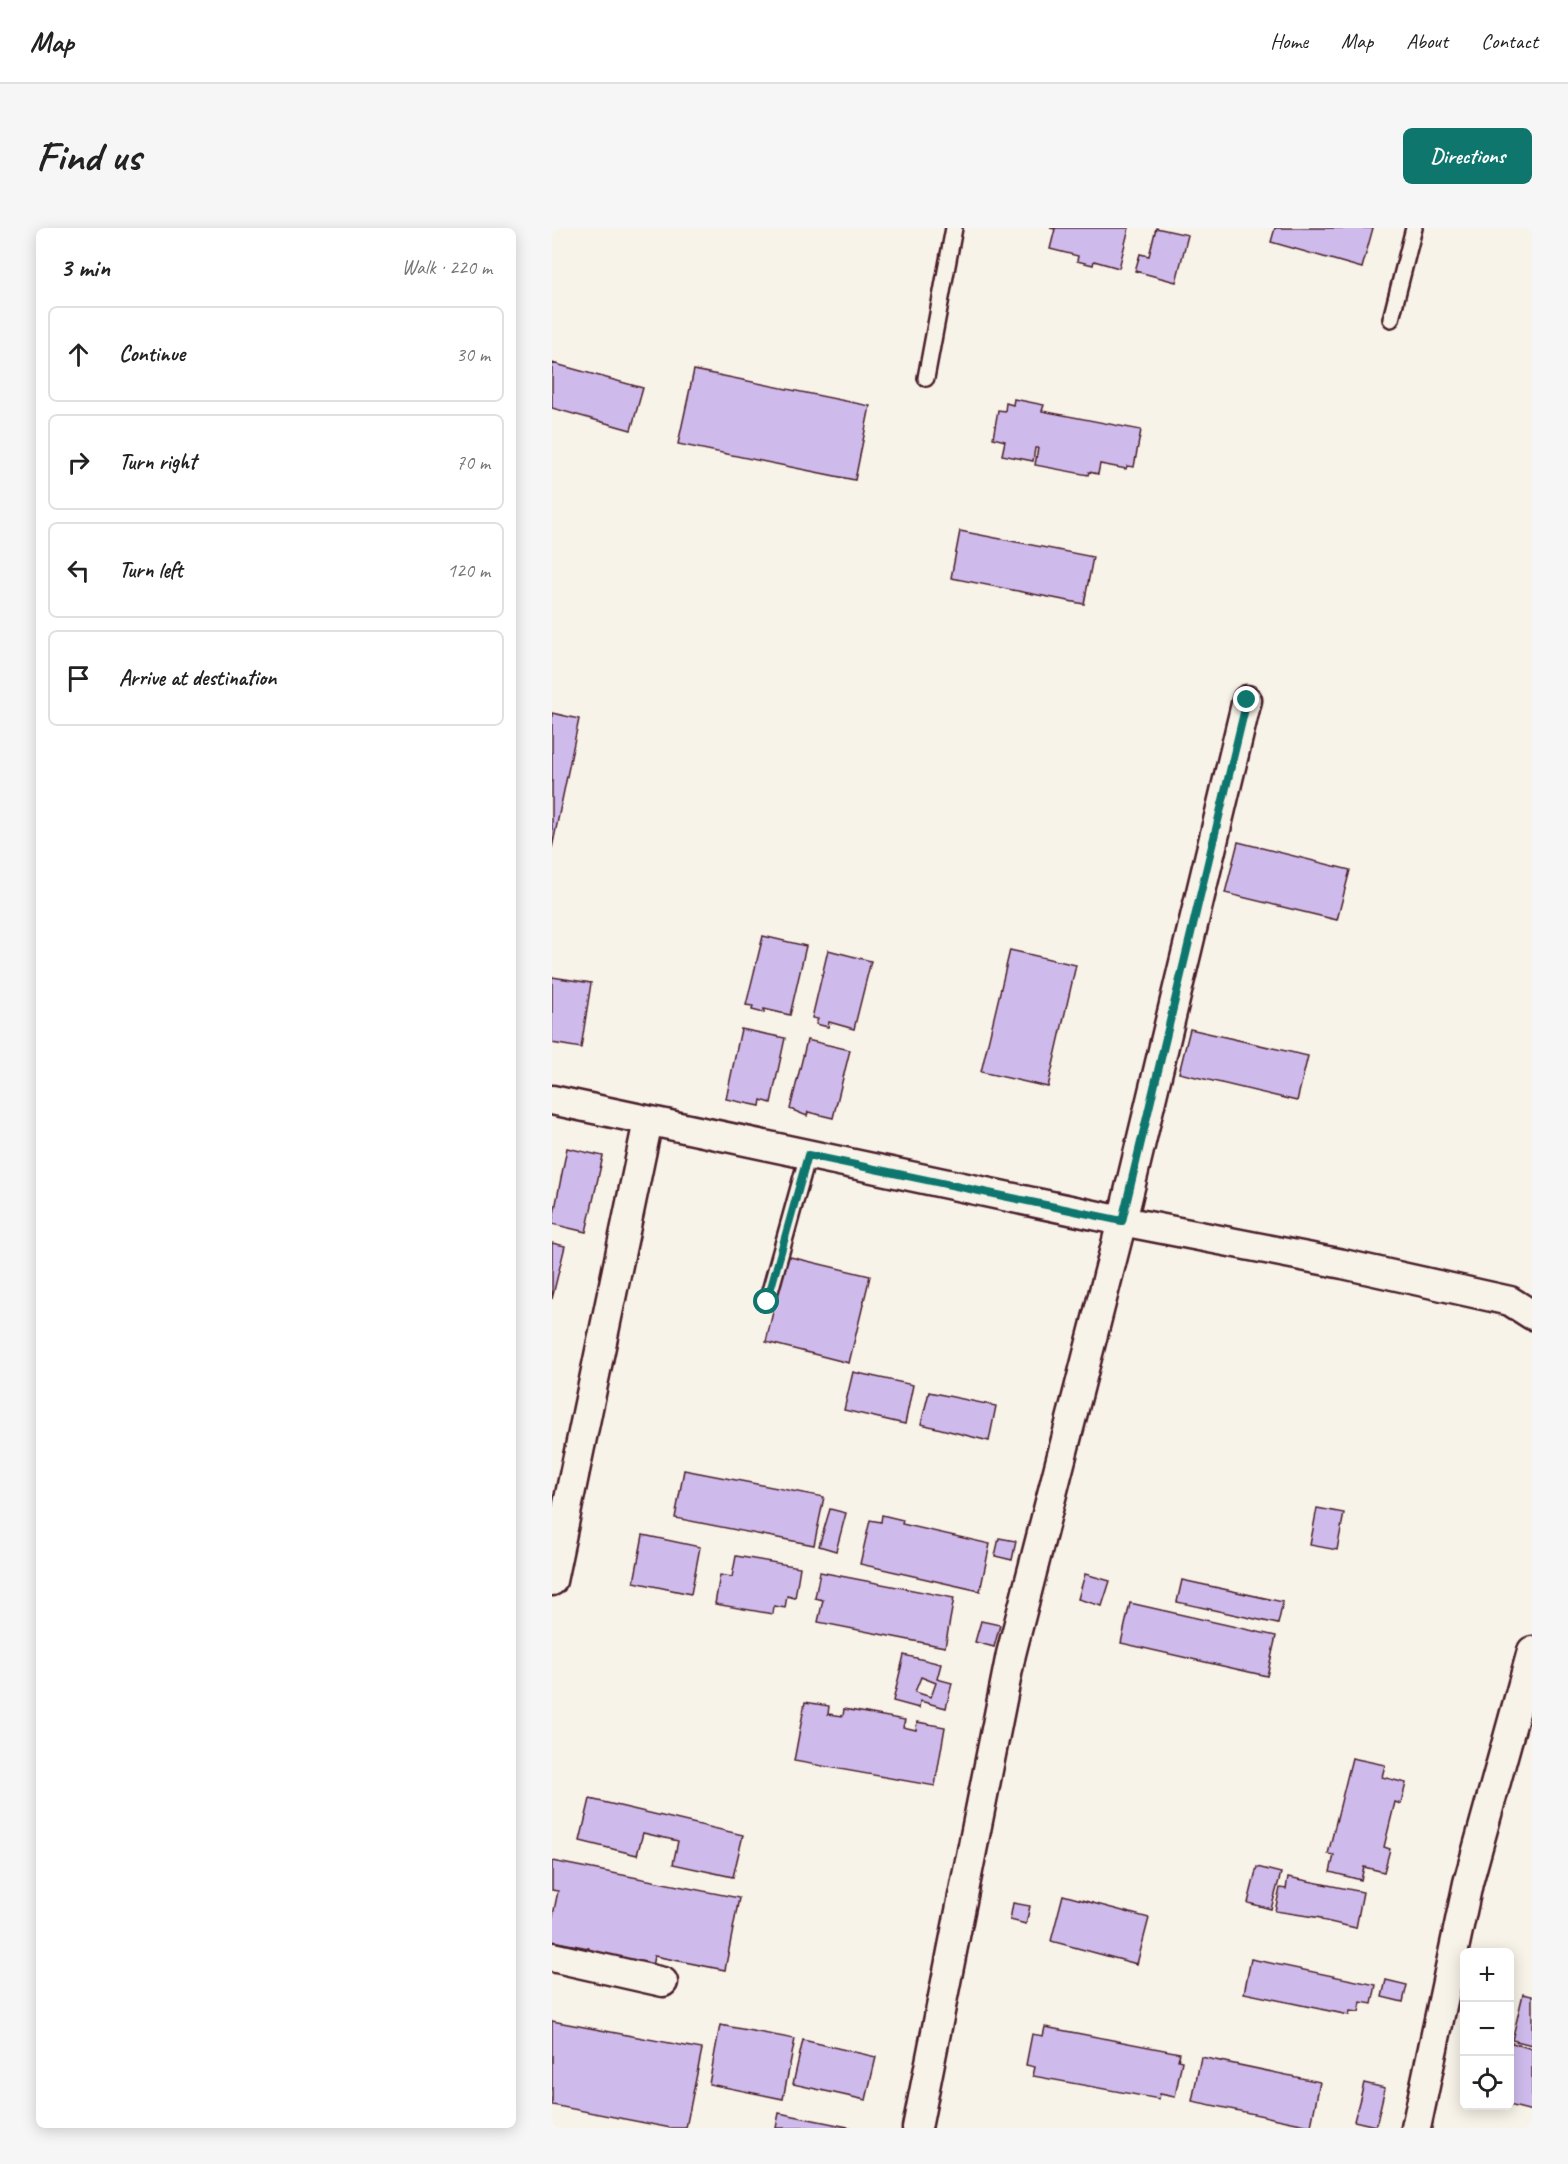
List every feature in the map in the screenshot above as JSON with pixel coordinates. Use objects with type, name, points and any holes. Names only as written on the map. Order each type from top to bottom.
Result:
[{"type":"street","points":[[917,2128],[1011,1654],[1122,1221],[1247,700]]},
{"type":"street","points":[[552,1100],[1122,1221],[1343,1264],[1510,1301],[1532,1315]]},
{"type":"street","points":[[552,1581],[648,1121]]},
{"type":"street","points":[[1416,2128],[1468,1884],[1532,1651]]},
{"type":"street","points":[[552,1957],[663,1982]]},
{"type":"lane","points":[[926,378],[954,228]]},
{"type":"lane","points":[[1391,319],[1414,228]]},
{"type":"lane","points":[[767,1302],[808,1155]]},
{"type":"building","points":[[1050,228],[1129,228],[1119,268],[1094,261],[1093,265],[1077,261],[1078,256],[1050,249],[1055,229]]},
{"type":"building","points":[[1156,228],[1188,235],[1176,282],[1135,271],[1140,254],[1149,256]]},
{"type":"building","points":[[1275,228],[1373,228],[1362,268],[1271,242]]},
{"type":"building","points":[[552,363],[643,388],[631,430],[552,408]]},
{"type":"building","points":[[694,370],[870,406],[855,480],[678,444]]},
{"type":"building","points":[[1014,399],[1044,405],[1042,411],[1141,430],[1134,467],[1127,466],[1126,469],[1100,464],[1098,474],[1089,472],[1088,475],[1035,465],[1038,448],[1035,448],[1033,461],[1002,455],[1005,441],[993,438],[998,410],[1005,411],[1006,403],[1013,405]]},
{"type":"building","points":[[960,531],[1093,557],[1084,604],[951,578]]},
{"type":"building","points":[[552,713],[579,719],[552,848]]},
{"type":"building","points":[[1238,842],[1350,870],[1337,920],[1225,893]]},
{"type":"building","points":[[763,936],[806,946],[790,1015],[764,1009],[764,1013],[752,1010],[753,1006],[746,1005]]},
{"type":"building","points":[[828,950],[871,961],[854,1029],[829,1022],[828,1027],[816,1024],[818,1019],[812,1018]]},
{"type":"building","points":[[1010,950],[1076,965],[1048,1087],[981,1072]]},
{"type":"building","points":[[552,977],[591,983],[581,1048],[552,1043]]},
{"type":"building","points":[[741,1029],[785,1038],[771,1103],[761,1100],[760,1106],[726,1099]]},
{"type":"building","points":[[1190,1029],[1308,1056],[1297,1101],[1179,1073]]},
{"type":"building","points":[[807,1040],[850,1050],[833,1118],[808,1112],[807,1116],[790,1109]]},
{"type":"building","points":[[567,1148],[603,1156],[586,1232],[552,1224]]},
{"type":"building","points":[[552,1243],[565,1246],[552,1299]]},
{"type":"building","points":[[786,1256],[870,1276],[849,1363],[766,1342]]},
{"type":"building","points":[[853,1372],[913,1385],[905,1424],[844,1410]]},
{"type":"building","points":[[929,1392],[996,1406],[989,1441],[921,1424]]},
{"type":"building","points":[[684,1470],[824,1497],[814,1545],[675,1518]]},
{"type":"building","points":[[1317,1508],[1344,1513],[1337,1550],[1310,1545]]},
{"type":"building","points":[[830,1509],[846,1513],[836,1551],[819,1546]]},
{"type":"building","points":[[882,1515],[903,1520],[902,1524],[990,1544],[980,1591],[860,1564],[870,1520],[881,1522]]},
{"type":"building","points":[[643,1535],[700,1547],[691,1594],[634,1582]]},
{"type":"building","points":[[999,1538],[1016,1541],[1012,1560],[995,1556]]},
{"type":"building","points":[[736,1556],[800,1567],[795,1598],[787,1596],[785,1608],[774,1606],[773,1614],[715,1604],[720,1575],[732,1577]]},
{"type":"building","points":[[820,1572],[954,1598],[945,1647],[818,1622],[823,1600],[815,1598]]},
{"type":"building","points":[[1085,1574],[1110,1581],[1102,1606],[1078,1599]]},
{"type":"building","points":[[1182,1580],[1283,1602],[1278,1624],[1177,1602]]},
{"type":"building","points":[[1130,1603],[1276,1636],[1267,1676],[1121,1643]]},
{"type":"building","points":[[981,1621],[1000,1625],[994,1647],[975,1642]]},
{"type":"building","points":[[904,1655],[941,1664],[937,1679],[952,1683],[946,1708],[920,1701],[919,1708],[893,1701]],"holes":[[[921,1677],[936,1683],[931,1697],[915,1692]]]},
{"type":"building","points":[[805,1702],[829,1706],[828,1714],[843,1716],[844,1709],[905,1720],[903,1727],[916,1730],[917,1722],[945,1727],[935,1786],[794,1761]]},
{"type":"building","points":[[1352,1758],[1385,1765],[1382,1777],[1406,1783],[1401,1804],[1395,1802],[1384,1847],[1390,1849],[1384,1872],[1364,1867],[1361,1880],[1330,1872],[1334,1855],[1328,1854]]},
{"type":"building","points":[[590,1799],[743,1835],[733,1877],[673,1864],[678,1841],[643,1833],[637,1855],[580,1841]]},
{"type":"building","points":[[552,1861],[739,1898],[725,1970],[654,1956],[651,1972],[587,1959],[589,1948],[552,1941],[552,1920],[558,1891],[552,1890]]},
{"type":"building","points":[[1257,1867],[1281,1873],[1271,1909],[1248,1903]]},
{"type":"building","points":[[1288,1877],[1363,1892],[1356,1928],[1321,1920],[1321,1918],[1275,1911],[1280,1888],[1286,1889]]},
{"type":"building","points":[[1063,1895],[1149,1918],[1137,1964],[1051,1941]]},
{"type":"building","points":[[1013,1903],[1030,1906],[1026,1924],[1010,1920]]},
{"type":"building","points":[[1251,1959],[1376,1985],[1372,2004],[1361,2002],[1359,2012],[1350,2011],[1349,2015],[1244,1993]]},
{"type":"building","points":[[1386,1980],[1407,1985],[1403,2002],[1382,1997]]},
{"type":"building","points":[[1523,1994],[1532,1996],[1532,2045],[1514,2040]]},
{"type":"building","points":[[552,2021],[702,2049],[686,2128],[671,2128],[552,2105]]},
{"type":"building","points":[[720,2025],[795,2039],[783,2099],[709,2084]]},
{"type":"building","points":[[1045,2027],[1180,2053],[1178,2060],[1182,2061],[1175,2097],[1160,2094],[1159,2099],[1033,2076],[1035,2067],[1026,2065],[1032,2034],[1043,2036]]},
{"type":"building","points":[[803,2040],[876,2057],[866,2100],[793,2084]]},
{"type":"building","points":[[1514,2044],[1532,2049],[1532,2111],[1514,2106]]},
{"type":"building","points":[[1201,2057],[1320,2082],[1311,2126],[1192,2101]]},
{"type":"building","points":[[1364,2083],[1385,2088],[1376,2126],[1354,2121]]},
{"type":"building","points":[[779,2113],[853,2128],[776,2128]]},
{"type":"route","points":[[767,1302],[808,1155],[1122,1221],[1247,700]]}]
